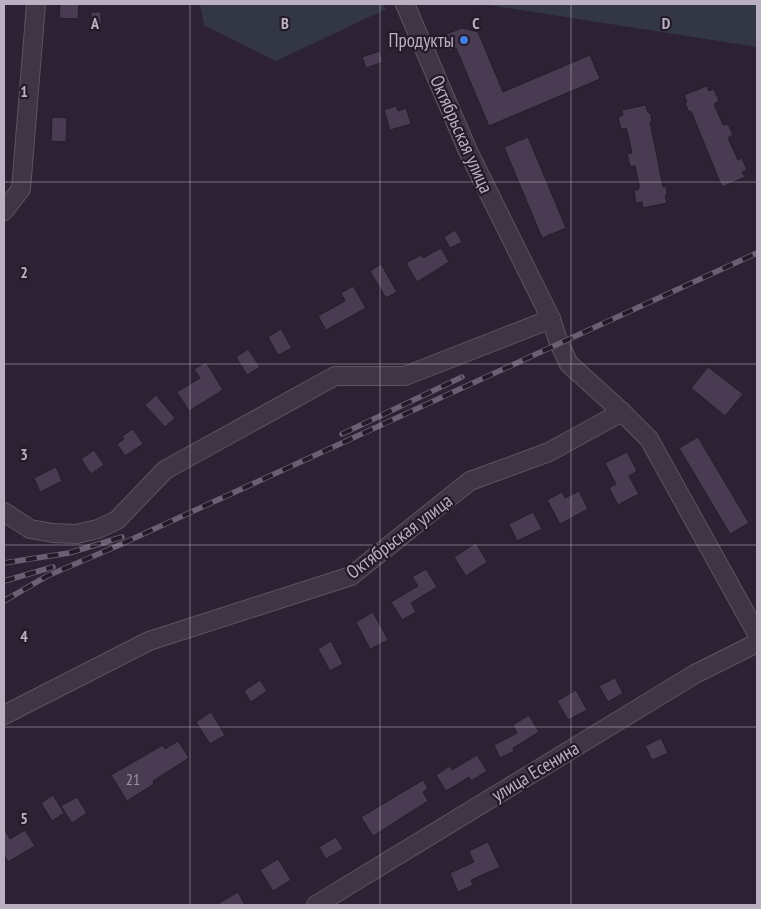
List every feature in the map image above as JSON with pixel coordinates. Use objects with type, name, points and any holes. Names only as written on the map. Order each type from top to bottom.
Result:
[{"type":"street","points":[[4,211],[21,189],[36,4]]},
{"type":"street","name":"Октябрьская улица","points":[[4,715],[149,642],[351,576],[470,481],[549,452],[622,412],[569,364],[550,319],[468,151],[405,4]]},
{"type":"street","points":[[4,512],[30,529],[76,534],[98,530],[117,520],[165,470],[335,376],[405,376],[550,319]]},
{"type":"street","points":[[622,412],[649,439],[757,634]]},
{"type":"street","name":"улица Есенина","points":[[316,905],[695,674],[757,642]]},
{"type":"shaded area","points":[[200,4],[383,4],[386,9],[276,61],[204,25]]},
{"type":"shaded area","points":[[482,4],[757,4],[757,47]]},
{"type":"building","points":[[60,4],[79,4],[78,19],[59,18]]},
{"type":"building","points":[[91,12],[101,12],[101,25],[91,25]]},
{"type":"building","points":[[462,28],[478,32],[503,92],[590,55],[600,79],[489,126],[456,48],[449,51],[444,35]]},
{"type":"building","points":[[380,51],[383,62],[366,68],[362,57]]},
{"type":"building","points":[[707,86],[709,91],[714,89],[719,101],[714,104],[723,125],[728,124],[733,135],[728,138],[738,160],[742,158],[747,170],[742,172],[745,177],[722,187],[691,111],[689,112],[685,103],[687,102],[684,95]]},
{"type":"building","points":[[646,105],[652,121],[650,122],[663,187],[666,186],[667,195],[665,196],[667,203],[643,208],[642,202],[636,203],[634,191],[639,189],[639,184],[635,166],[630,166],[627,154],[632,153],[628,134],[626,128],[621,129],[618,117],[623,115],[622,110]]},
{"type":"building","points":[[396,106],[398,111],[406,108],[411,124],[390,130],[384,110]]},
{"type":"building","points":[[52,117],[67,118],[66,142],[51,141]]},
{"type":"building","points":[[528,137],[566,228],[542,238],[504,147]]},
{"type":"building","points":[[455,230],[462,242],[450,248],[444,237]]},
{"type":"building","points":[[441,248],[449,262],[417,282],[406,263],[421,255],[423,258]]},
{"type":"building","points":[[381,264],[397,292],[386,298],[370,271]]},
{"type":"building","points":[[353,286],[366,308],[326,330],[318,316],[345,301],[341,293]]},
{"type":"building","points":[[281,329],[292,348],[278,355],[268,337]]},
{"type":"building","points":[[248,349],[260,367],[247,375],[236,357]]},
{"type":"building","points":[[206,362],[223,390],[189,411],[177,392],[200,378],[194,369]]},
{"type":"building","points":[[708,367],[743,394],[725,416],[691,388]]},
{"type":"building","points":[[156,395],[175,418],[165,427],[145,405]]},
{"type":"building","points":[[133,429],[143,444],[125,456],[117,444],[124,439],[122,436]]},
{"type":"building","points":[[698,437],[749,523],[730,534],[679,448]]},
{"type":"building","points":[[94,450],[104,465],[91,474],[81,459]]},
{"type":"building","points":[[627,452],[637,471],[629,476],[639,494],[618,505],[609,488],[616,484],[605,463]]},
{"type":"building","points":[[56,467],[62,481],[40,492],[34,478]]},
{"type":"building","points":[[579,491],[588,509],[560,524],[547,500],[562,492],[565,498]]},
{"type":"building","points":[[533,512],[542,529],[517,541],[509,524]]},
{"type":"building","points":[[476,543],[487,562],[466,576],[454,557]]},
{"type":"building","points":[[426,569],[437,587],[411,603],[416,612],[402,620],[391,602],[418,586],[412,577]]},
{"type":"building","points":[[373,612],[388,640],[370,649],[356,622]]},
{"type":"building","points":[[331,641],[343,664],[330,671],[318,649]]},
{"type":"building","points":[[615,678],[623,693],[608,702],[599,686]]},
{"type":"building","points":[[260,680],[267,691],[251,702],[244,691]]},
{"type":"building","points":[[576,690],[587,710],[568,720],[557,701]]},
{"type":"building","points":[[211,712],[225,735],[210,744],[196,722]]},
{"type":"building","points":[[529,715],[539,732],[513,748],[514,751],[500,758],[494,745],[517,733],[513,725]]},
{"type":"building","points":[[661,738],[668,753],[652,760],[645,746]]},
{"type":"building","points":[[178,741],[189,758],[153,781],[154,784],[127,801],[111,775],[163,745],[165,749]]},
{"type":"building","points":[[477,755],[487,771],[471,781],[469,777],[446,791],[436,775],[450,766],[452,770]]},
{"type":"building","points":[[423,780],[428,788],[423,792],[428,801],[373,836],[361,817]]},
{"type":"building","points":[[53,795],[64,813],[52,821],[41,803]]},
{"type":"building","points":[[77,797],[87,813],[72,823],[61,806]]},
{"type":"building","points":[[4,828],[10,839],[25,830],[35,846],[8,862],[4,855]]},
{"type":"building","points":[[336,837],[343,849],[326,859],[319,847]]},
{"type":"building","points":[[488,842],[500,867],[471,880],[473,885],[458,892],[450,873],[474,862],[469,851]]},
{"type":"building","points":[[278,859],[291,880],[273,891],[260,870]]},
{"type":"building","points":[[238,892],[245,905],[216,905]]},
{"type":"railway","points":[[4,601],[47,576],[117,546],[757,253]]},
{"type":"railway","points":[[342,434],[462,377]]},
{"type":"railway","points":[[4,563],[69,553],[122,537]]},
{"type":"railway","points":[[4,581],[53,567]]},
{"type":"place","name":"Продукты","points":[[464,40]]}]
